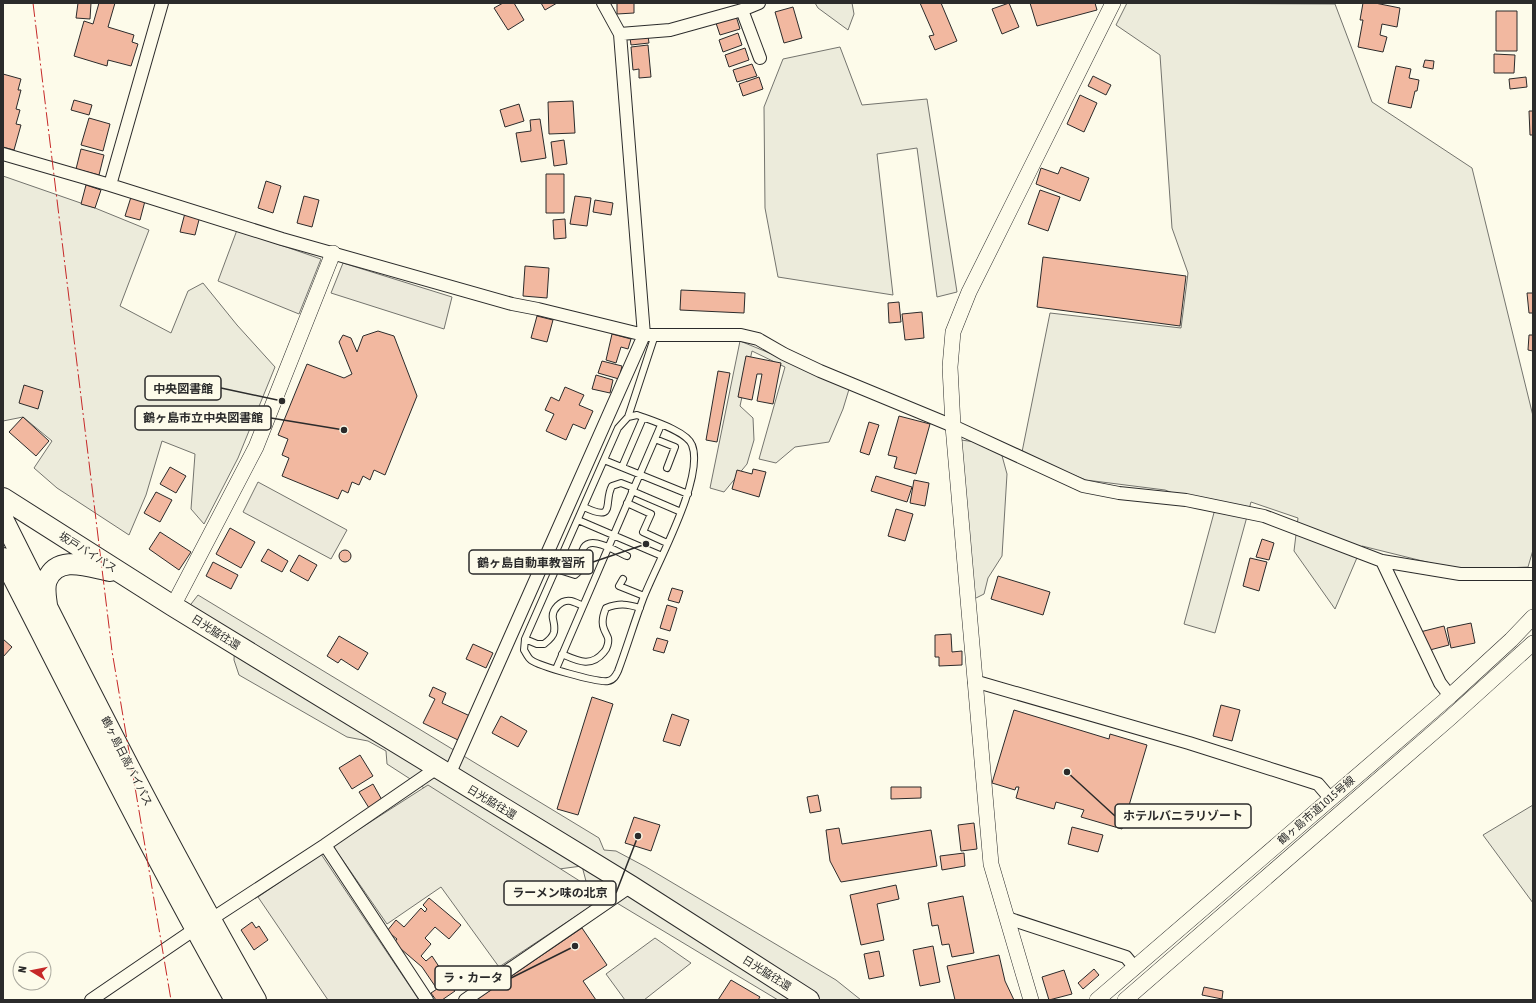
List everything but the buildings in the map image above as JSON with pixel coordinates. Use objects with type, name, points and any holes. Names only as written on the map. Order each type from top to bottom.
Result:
[{"type":"highway","name":"坂戸バイパス","points":[[3,498],[173,606]]},
{"type":"highway","name":"鶴ヶ島日高バイパス","points":[[3,519],[202,924],[235,1000]]},
{"type":"highway","name":"鶴ヶ島日高バイパス","points":[[3,558],[202,924],[256,1000]]},
{"type":"highway","points":[[47,606],[46,581],[54,569],[63,565],[75,564],[124,574]]},
{"type":"highway","name":"日光脇往還","points":[[173,606],[631,886],[809,1000]]},
{"type":"street","points":[[110,185],[162,3]]},
{"type":"street","points":[[91,1000],[202,924],[325,845],[443,772],[649,335],[620,34],[603,3]]},
{"type":"street","points":[[620,34],[670,30],[742,10],[759,3]]},
{"type":"street","points":[[1031,1000],[991,864],[974,681],[953,426],[950,367],[953,332],[969,292],[1113,3]]},
{"type":"street","points":[[742,10],[760,58]]},
{"type":"street","points":[[3,154],[333,253],[512,304],[649,335],[741,335],[758,339],[784,354],[820,371],[953,426],[1083,486],[1119,493],[1186,500],[1264,516],[1382,561],[1460,574],[1533,574]]},
{"type":"street","points":[[173,606],[256,447],[333,253]]},
{"type":"street","points":[[1382,561],[1440,683],[1450,696]]},
{"type":"street","name":"鶴ヶ島市道1015号線","points":[[1097,1000],[1450,696],[1511,640],[1533,617]]},
{"type":"street","name":"鶴ヶ島市道1015号線","points":[[1125,1000],[1450,718],[1533,643]]},
{"type":"street","points":[[974,681],[1189,743],[1318,784],[1330,798]]},
{"type":"street","points":[[325,845],[427,1000]]},
{"type":"street","points":[[465,1000],[631,886]]},
{"type":"street","points":[[1007,918],[1126,957],[1135,968]]},
{"type":"lane","points":[[628,417],[637,415],[684,435],[692,444],[694,467],[688,494],[644,596],[615,678],[608,682],[596,681],[531,660],[524,650],[525,640],[618,428],[628,417],[649,335]]},
{"type":"lane","points":[[622,467],[643,418]]},
{"type":"lane","points":[[556,669],[661,425]]},
{"type":"lane","points":[[655,439],[675,447],[667,468]]},
{"type":"lane","points":[[604,460],[688,494]]},
{"type":"lane","points":[[584,507],[594,512],[605,512],[608,508],[612,486],[622,483],[633,490],[681,512]]},
{"type":"lane","points":[[627,503],[651,514],[643,532],[667,543]]},
{"type":"lane","points":[[578,520],[662,556]]},
{"type":"lane","points":[[556,569],[575,574],[584,564],[582,552],[586,545],[592,542],[598,543],[627,556]]},
{"type":"lane","points":[[623,578],[619,586],[644,596]]},
{"type":"lane","points":[[525,640],[537,644],[544,644],[549,640],[554,634],[555,624],[552,618],[558,605],[565,601],[571,601],[583,606]]},
{"type":"lane","points":[[562,654],[578,661],[590,662],[599,658],[606,650],[608,638],[603,628],[602,617],[606,608],[624,604],[640,608]]},
{"type":"shaded area","points":[[815,3],[852,3],[854,14],[848,30],[818,8]]},
{"type":"shaded area","points":[[1127,3],[1335,4],[1372,102],[1472,168],[1533,416],[1533,550],[1528,567],[1459,570],[1362,546],[1335,609],[1294,551],[1298,518],[1251,502],[1215,633],[1184,624],[1215,509],[1165,490],[1086,480],[1022,452],[1050,313],[1181,328],[1188,273],[1172,228],[1160,55],[1116,25]]},
{"type":"shaded area","points":[[840,47],[862,105],[927,99],[957,292],[937,297],[917,148],[877,154],[893,295],[778,277],[765,208],[764,107],[783,59]]},
{"type":"shaded area","points":[[3,176],[95,208],[149,230],[120,306],[171,333],[188,291],[203,283],[237,325],[275,367],[238,458],[204,524],[191,509],[195,454],[162,441],[146,495],[129,535],[57,488],[34,468],[52,441],[23,417],[3,421]]},
{"type":"shaded area","points":[[237,230],[321,259],[299,314],[218,281]]},
{"type":"shaded area","points":[[343,263],[452,297],[444,329],[331,293]]},
{"type":"shaded area","points":[[740,341],[850,386],[843,409],[829,442],[795,447],[776,463],[759,459],[785,367],[752,351],[740,406],[753,418],[754,440],[747,464],[724,492],[710,488]]},
{"type":"shaded area","points":[[961,440],[983,443],[1001,452],[1007,474],[1002,556],[988,578],[984,594],[974,599]]},
{"type":"shaded area","points":[[258,482],[347,530],[331,559],[243,512]]},
{"type":"shaded area","points":[[198,595],[599,838],[604,850],[616,851],[646,867],[836,980],[861,1000],[778,1000],[587,885],[582,866],[559,869],[449,804],[387,764],[386,751],[368,741],[347,737],[239,675],[234,660],[235,638],[188,608]]},
{"type":"shaded area","points":[[428,785],[605,897],[499,967],[441,887],[387,924],[333,846]]},
{"type":"shaded area","points":[[1533,805],[1533,903],[1483,835]]},
{"type":"shaded area","points":[[321,854],[419,1000],[328,1000],[258,897]]},
{"type":"shaded area","points":[[655,938],[691,963],[644,1000],[625,1000],[606,974]]},
{"type":"power","points":[[33,3],[112,651],[171,1000]]},
{"type":"place","name":"中央図書館","points":[[282,401]]},
{"type":"place","name":"鶴ヶ島市立中央図書館","points":[[344,430]]},
{"type":"place","name":"鶴ヶ島自動車教習所","points":[[646,544]]},
{"type":"place","name":"ホテルバニラリゾート","points":[[1067,772]]},
{"type":"place","name":"ラーメン味の北京","points":[[638,836]]},
{"type":"place","name":"ラ・カータ","points":[[575,946]]}]
